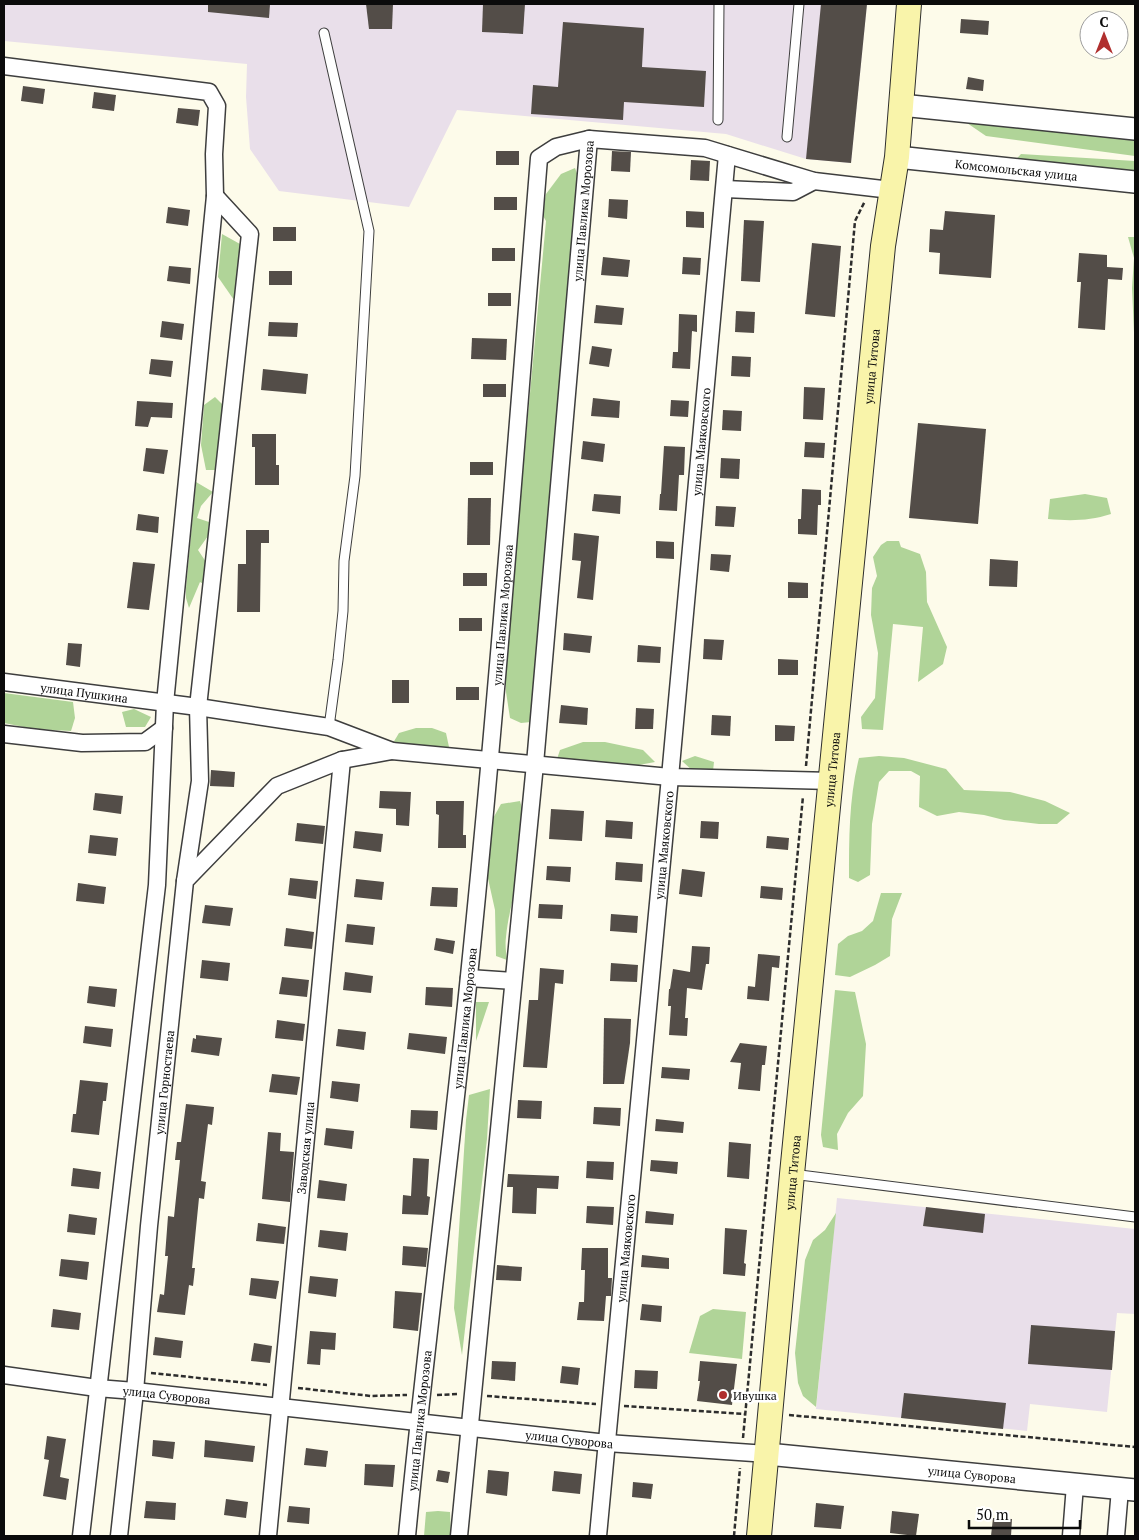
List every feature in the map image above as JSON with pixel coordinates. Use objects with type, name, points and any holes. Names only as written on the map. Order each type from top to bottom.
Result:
[{"type":"main road","name":"улица Титова","points":[[760,1536],[792,1174],[883,246],[882,189],[897,157],[909,4]]},
{"type":"street","points":[[4,66],[209,92],[217,106],[214,154],[215,196],[165,703],[157,884],[81,1536]]},
{"type":"street","points":[[901,104],[1135,128]]},
{"type":"street","points":[[589,139],[705,148],[814,181],[882,189]]},
{"type":"street","name":"улица Павлика Морозова","points":[[407,1536],[418,1422],[469,978],[490,760],[539,158],[556,147],[589,139],[535,764],[458,1536]]},
{"type":"street","name":"улица Маяковского","points":[[598,1536],[727,155]]},
{"type":"street","name":"Комсомольская улица","points":[[897,157],[1135,182]]},
{"type":"street","points":[[725,189],[793,192],[814,181]]},
{"type":"street","name":"улица Горностаева","points":[[119,1536],[136,1391],[149,1226],[185,881],[200,781],[198,707],[250,234],[215,196]]},
{"type":"street","name":"улица Пушкина","points":[[4,682],[198,707],[329,727],[392,751]]},
{"type":"street","points":[[4,734],[82,743],[145,742],[164,728]]},
{"type":"street","points":[[185,881],[277,786],[342,760],[392,751],[670,777],[832,781]]},
{"type":"street","name":"Заводская улица","points":[[268,1536],[342,760]]},
{"type":"street","points":[[469,978],[513,980]]},
{"type":"street","name":"улица Суворова","points":[[4,1375],[97,1388],[607,1443],[767,1454],[1128,1489]]},
{"type":"street","points":[[1071,1536],[1076,1485]]},
{"type":"street","points":[[1116,1536],[1128,1489]]},
{"type":"lane","points":[[718,120],[719,4]]},
{"type":"lane","points":[[787,137],[799,4]]},
{"type":"lane","points":[[324,34],[369,231],[355,476],[344,561],[343,611],[329,727]]},
{"type":"lane","points":[[792,1174],[1135,1217]]},
{"type":"path","points":[[137,1372],[371,1396],[472,1395],[745,1414],[855,221],[882,189]]},
{"type":"path","points":[[787,1415],[1135,1447]]},
{"type":"path","points":[[734,1536],[740,1474]]},
{"type":"shaded area","points":[[4,4],[867,4],[851,163],[806,159],[726,134],[457,110],[409,207],[279,191],[250,149],[246,97],[247,64],[4,41]]},
{"type":"shaded area","points":[[837,1198],[1135,1229],[1135,1314],[1117,1313],[1107,1412],[1030,1404],[1027,1431],[816,1409]]},
{"type":"green space","points":[[967,123],[1135,139],[1135,156],[986,136]]},
{"type":"green space","points":[[1021,154],[1135,161],[1135,174],[1012,164]]},
{"type":"green space","points":[[575,168],[581,184],[531,722],[521,723],[510,718],[506,692],[505,663],[546,221],[542,214],[546,194],[561,174]]},
{"type":"green space","points":[[222,234],[240,244],[234,300],[218,277]]},
{"type":"green space","points":[[1128,237],[1135,237],[1135,355],[1132,288],[1134,258]]},
{"type":"green space","points":[[215,397],[223,405],[218,470],[206,470],[201,445],[204,405]]},
{"type":"green space","points":[[196,482],[213,492],[201,506],[197,518],[209,522],[208,536],[198,550],[208,565],[207,586],[200,582],[189,608],[186,588]]},
{"type":"green space","points":[[1085,494],[1107,498],[1111,514],[1080,520],[1048,519],[1050,499]]},
{"type":"green space","points":[[887,541],[899,541],[901,547],[920,554],[926,572],[927,602],[947,647],[943,664],[918,682],[923,627],[893,624],[883,730],[862,729],[861,717],[875,698],[878,653],[871,615],[872,588],[877,576],[873,557],[881,545]]},
{"type":"green space","points":[[4,693],[73,702],[75,718],[71,731],[34,729],[4,723]]},
{"type":"green space","points":[[134,709],[151,717],[145,727],[126,727],[122,712]]},
{"type":"green space","points":[[416,728],[432,728],[446,733],[449,747],[420,752],[407,750],[393,743],[399,733]]},
{"type":"green space","points":[[583,742],[605,742],[643,750],[655,762],[601,772],[557,759],[560,750]]},
{"type":"green space","points":[[695,756],[714,762],[713,771],[693,771],[682,761]]},
{"type":"green space","points":[[879,756],[904,758],[946,769],[964,790],[1010,792],[1045,801],[1070,813],[1057,824],[1004,820],[959,812],[937,816],[919,807],[920,776],[911,771],[889,771],[879,782],[872,824],[870,875],[858,882],[849,878],[853,788],[859,758]]},
{"type":"green space","points":[[520,801],[524,818],[523,852],[508,920],[506,937],[507,960],[496,956],[495,910],[487,874],[491,822],[501,804]]},
{"type":"green space","points":[[881,893],[902,893],[892,919],[890,956],[850,977],[835,975],[838,944],[848,936],[862,931],[873,921]]},
{"type":"green space","points":[[835,990],[855,992],[866,1044],[863,1096],[848,1113],[837,1134],[838,1150],[823,1147],[821,1135]]},
{"type":"green space","points":[[476,1002],[489,1002],[476,1041]]},
{"type":"green space","points":[[490,1089],[487,1139],[462,1355],[454,1308],[466,1120],[469,1095]]},
{"type":"green space","points":[[836,1213],[816,1407],[803,1396],[798,1383],[795,1353],[805,1260],[813,1240],[825,1230]]},
{"type":"green space","points":[[713,1309],[746,1312],[742,1359],[689,1353],[700,1316]]},
{"type":"green space","points":[[426,1512],[450,1512],[451,1536],[424,1536]]},
{"type":"building","points":[[208,4],[270,4],[269,18],[208,12]]},
{"type":"building","points":[[366,4],[393,4],[392,29],[369,29]]},
{"type":"building","points":[[483,4],[525,4],[523,34],[482,32]]},
{"type":"building","points":[[821,4],[867,4],[851,163],[806,159]]},
{"type":"building","points":[[961,19],[989,21],[988,35],[960,33]]},
{"type":"building","points":[[563,22],[644,28],[642,67],[706,71],[704,107],[624,102],[623,120],[531,114],[533,85],[558,87]]},
{"type":"building","points":[[968,77],[984,80],[983,91],[966,89]]},
{"type":"building","points":[[23,86],[45,89],[43,104],[21,101]]},
{"type":"building","points":[[94,92],[116,95],[114,111],[92,108]]},
{"type":"building","points":[[178,108],[200,110],[198,126],[176,123]]},
{"type":"building","points":[[496,151],[519,151],[519,165],[496,165]]},
{"type":"building","points":[[612,151],[631,152],[630,172],[611,171]]},
{"type":"building","points":[[691,160],[710,161],[709,181],[690,180]]},
{"type":"building","points":[[494,197],[517,197],[517,210],[494,210]]},
{"type":"building","points":[[609,199],[628,200],[627,219],[608,217]]},
{"type":"building","points":[[168,207],[190,210],[188,226],[166,223]]},
{"type":"building","points":[[686,211],[704,212],[704,228],[686,227]]},
{"type":"building","points":[[945,211],[995,215],[991,278],[939,274],[940,253],[929,252],[930,229],[943,230]]},
{"type":"building","points":[[744,220],[764,221],[760,282],[741,281]]},
{"type":"building","points":[[273,227],[296,227],[296,241],[273,241]]},
{"type":"building","points":[[812,243],[841,246],[835,317],[805,314]]},
{"type":"building","points":[[492,248],[515,248],[515,261],[492,261]]},
{"type":"building","points":[[1079,253],[1107,255],[1107,267],[1123,268],[1122,280],[1108,279],[1105,330],[1078,328],[1081,282],[1077,282]]},
{"type":"building","points":[[603,257],[630,260],[628,277],[601,275]]},
{"type":"building","points":[[683,257],[701,258],[700,275],[682,274]]},
{"type":"building","points":[[169,266],[191,268],[190,284],[167,281]]},
{"type":"building","points":[[269,271],[292,271],[292,285],[269,285]]},
{"type":"building","points":[[488,293],[511,293],[511,306],[488,306]]},
{"type":"building","points":[[596,305],[624,308],[622,325],[594,323]]},
{"type":"building","points":[[736,311],[755,312],[754,333],[735,332]]},
{"type":"building","points":[[679,314],[697,315],[697,332],[692,331],[690,369],[672,368],[673,352],[678,352]]},
{"type":"building","points":[[162,321],[184,324],[182,340],[160,337]]},
{"type":"building","points":[[269,322],[298,323],[297,337],[268,336]]},
{"type":"building","points":[[472,338],[507,339],[506,360],[471,359]]},
{"type":"building","points":[[592,346],[612,349],[609,367],[589,364]]},
{"type":"building","points":[[732,356],[751,357],[750,377],[731,376]]},
{"type":"building","points":[[151,359],[173,361],[171,377],[149,374]]},
{"type":"building","points":[[263,369],[308,374],[306,394],[261,390]]},
{"type":"building","points":[[483,384],[506,384],[506,397],[483,397]]},
{"type":"building","points":[[804,387],[825,388],[823,420],[803,419]]},
{"type":"building","points":[[593,398],[620,401],[619,418],[591,416]]},
{"type":"building","points":[[671,400],[689,401],[688,417],[670,416]]},
{"type":"building","points":[[137,401],[173,403],[172,418],[151,417],[148,427],[135,426]]},
{"type":"building","points":[[723,410],[742,411],[741,431],[722,430]]},
{"type":"building","points":[[918,423],[986,429],[978,524],[909,518]]},
{"type":"building","points":[[252,434],[276,434],[276,465],[279,465],[279,485],[255,485],[255,447],[252,447]]},
{"type":"building","points":[[583,441],[605,444],[603,462],[581,459]]},
{"type":"building","points":[[805,442],[825,443],[824,458],[804,457]]},
{"type":"building","points":[[664,446],[685,447],[684,475],[679,475],[677,511],[659,510]]},
{"type":"building","points":[[146,448],[168,450],[164,474],[143,471]]},
{"type":"building","points":[[721,458],[740,459],[739,479],[720,478]]},
{"type":"building","points":[[470,462],[493,462],[493,475],[470,475]]},
{"type":"building","points":[[802,489],[821,490],[821,505],[818,505],[817,535],[798,534],[798,519],[801,519]]},
{"type":"building","points":[[594,494],[621,496],[620,514],[592,511]]},
{"type":"building","points":[[468,498],[491,498],[490,545],[467,545]]},
{"type":"building","points":[[716,506],[736,507],[734,527],[715,526]]},
{"type":"building","points":[[138,514],[159,517],[158,533],[136,530]]},
{"type":"building","points":[[246,530],[269,530],[269,543],[261,543],[260,612],[237,612],[238,564],[246,564]]},
{"type":"building","points":[[574,533],[599,536],[593,600],[577,598],[581,561],[572,560]]},
{"type":"building","points":[[656,541],[674,542],[674,559],[656,558]]},
{"type":"building","points":[[711,554],[731,555],[729,572],[710,570]]},
{"type":"building","points":[[990,559],[1018,561],[1017,587],[989,586]]},
{"type":"building","points":[[133,562],[155,564],[149,610],[127,608]]},
{"type":"building","points":[[463,573],[487,573],[487,586],[463,586]]},
{"type":"building","points":[[788,582],[808,583],[808,598],[788,598]]},
{"type":"building","points":[[459,618],[482,618],[482,631],[459,631]]},
{"type":"building","points":[[564,633],[592,636],[590,653],[563,650]]},
{"type":"building","points":[[704,639],[724,640],[722,660],[703,659]]},
{"type":"building","points":[[68,643],[82,644],[80,667],[66,665]]},
{"type":"building","points":[[638,645],[661,647],[660,663],[637,662]]},
{"type":"building","points":[[778,659],[798,660],[798,675],[778,675]]},
{"type":"building","points":[[392,680],[409,680],[409,703],[392,703]]},
{"type":"building","points":[[456,687],[479,687],[479,700],[456,700]]},
{"type":"building","points":[[561,705],[588,708],[587,725],[559,723]]},
{"type":"building","points":[[636,708],[654,709],[653,729],[635,729]]},
{"type":"building","points":[[712,715],[731,716],[730,736],[711,735]]},
{"type":"building","points":[[775,725],[795,726],[794,741],[775,741]]},
{"type":"building","points":[[211,770],[235,772],[234,787],[210,786]]},
{"type":"building","points":[[380,791],[411,792],[409,826],[396,825],[396,809],[379,808]]},
{"type":"building","points":[[95,793],[123,796],[121,814],[93,810]]},
{"type":"building","points":[[436,801],[464,801],[463,835],[466,835],[466,848],[438,848],[439,815],[436,814]]},
{"type":"building","points":[[551,809],[584,811],[582,841],[549,839]]},
{"type":"building","points":[[606,820],[633,822],[632,839],[605,837]]},
{"type":"building","points":[[701,821],[719,822],[718,839],[700,838]]},
{"type":"building","points":[[297,823],[325,826],[323,844],[295,841]]},
{"type":"building","points":[[355,831],[383,834],[381,852],[353,848]]},
{"type":"building","points":[[90,835],[118,838],[116,856],[88,853]]},
{"type":"building","points":[[767,836],[789,838],[788,850],[766,848]]},
{"type":"building","points":[[616,862],[643,864],[642,882],[615,880]]},
{"type":"building","points":[[547,866],[571,867],[570,882],[546,880]]},
{"type":"building","points":[[682,869],[705,872],[702,897],[679,894]]},
{"type":"building","points":[[290,878],[318,881],[316,899],[288,895]]},
{"type":"building","points":[[356,879],[384,882],[382,900],[354,897]]},
{"type":"building","points":[[78,883],[106,887],[104,904],[76,901]]},
{"type":"building","points":[[761,886],[783,888],[782,900],[760,898]]},
{"type":"building","points":[[432,887],[458,888],[457,907],[430,906]]},
{"type":"building","points":[[539,904],[563,905],[562,919],[538,918]]},
{"type":"building","points":[[205,905],[233,908],[230,926],[202,923]]},
{"type":"building","points":[[611,914],[638,916],[637,933],[610,931]]},
{"type":"building","points":[[347,924],[375,927],[373,945],[345,942]]},
{"type":"building","points":[[286,928],[314,932],[312,949],[284,946]]},
{"type":"building","points":[[436,938],[455,941],[453,954],[434,950]]},
{"type":"building","points":[[692,946],[710,947],[709,964],[706,964],[702,990],[687,988],[685,1018],[688,1018],[687,1036],[669,1035],[671,1006],[668,1006],[669,989],[673,969],[690,972]]},
{"type":"building","points":[[758,954],[780,956],[779,968],[772,967],[769,1001],[747,999],[748,986],[755,987]]},
{"type":"building","points":[[202,960],[230,963],[228,981],[200,978]]},
{"type":"building","points":[[611,963],[638,965],[637,982],[610,981]]},
{"type":"building","points":[[540,968],[564,970],[563,984],[555,983],[547,1068],[523,1067],[529,1000],[538,1000]]},
{"type":"building","points":[[345,972],[373,976],[371,993],[343,990]]},
{"type":"building","points":[[282,977],[309,980],[307,997],[279,994]]},
{"type":"building","points":[[89,986],[117,989],[115,1007],[87,1003]]},
{"type":"building","points":[[426,987],[453,988],[452,1007],[425,1005]]},
{"type":"building","points":[[604,1018],[631,1019],[630,1043],[624,1084],[603,1084]]},
{"type":"building","points":[[277,1020],[305,1024],[303,1041],[275,1038]]},
{"type":"building","points":[[85,1026],[113,1029],[111,1047],[83,1043]]},
{"type":"building","points":[[338,1029],[366,1032],[364,1050],[336,1046]]},
{"type":"building","points":[[409,1033],[447,1037],[445,1054],[407,1049]]},
{"type":"building","points":[[196,1035],[222,1038],[219,1056],[191,1052],[193,1038],[196,1039]]},
{"type":"building","points":[[740,1043],[767,1046],[765,1065],[762,1065],[760,1091],[738,1089],[741,1063],[730,1062]]},
{"type":"building","points":[[662,1067],[690,1069],[689,1080],[661,1078]]},
{"type":"building","points":[[272,1074],[300,1077],[297,1095],[269,1092]]},
{"type":"building","points":[[80,1080],[108,1083],[106,1101],[103,1101],[99,1135],[71,1132],[73,1114],[76,1114]]},
{"type":"building","points":[[332,1081],[360,1084],[358,1102],[330,1098]]},
{"type":"building","points":[[518,1100],[542,1101],[541,1119],[517,1118]]},
{"type":"building","points":[[186,1104],[214,1107],[212,1125],[208,1124],[201,1181],[206,1182],[204,1199],[199,1198],[192,1268],[195,1268],[193,1286],[189,1285],[185,1315],[157,1312],[160,1294],[164,1295],[168,1256],[165,1256],[168,1216],[174,1217],[180,1160],[175,1160],[177,1142],[181,1142]]},
{"type":"building","points":[[594,1107],[621,1108],[620,1126],[593,1124]]},
{"type":"building","points":[[411,1110],[438,1111],[437,1130],[410,1128]]},
{"type":"building","points":[[656,1119],[684,1122],[683,1133],[655,1131]]},
{"type":"building","points":[[326,1128],[354,1131],[352,1149],[324,1145]]},
{"type":"building","points":[[268,1132],[281,1133],[280,1151],[294,1152],[290,1202],[262,1199]]},
{"type":"building","points":[[729,1142],[751,1144],[749,1179],[727,1177]]},
{"type":"building","points":[[413,1158],[429,1159],[427,1196],[430,1197],[428,1215],[402,1214],[403,1195],[411,1196]]},
{"type":"building","points":[[651,1160],[678,1162],[677,1174],[650,1171]]},
{"type":"building","points":[[587,1161],[614,1162],[613,1180],[586,1178]]},
{"type":"building","points":[[73,1168],[101,1172],[99,1189],[71,1186]]},
{"type":"building","points":[[508,1174],[559,1176],[558,1189],[537,1188],[536,1214],[512,1213],[513,1187],[507,1187]]},
{"type":"building","points":[[319,1180],[347,1184],[345,1201],[317,1198]]},
{"type":"building","points":[[587,1206],[614,1207],[613,1225],[586,1223]]},
{"type":"building","points":[[926,1207],[985,1214],[983,1233],[923,1226]]},
{"type":"building","points":[[646,1211],[674,1214],[673,1225],[645,1223]]},
{"type":"building","points":[[69,1214],[97,1218],[95,1235],[67,1232]]},
{"type":"building","points":[[258,1223],[286,1227],[284,1244],[256,1241]]},
{"type":"building","points":[[725,1228],[747,1230],[744,1263],[746,1264],[745,1276],[723,1274]]},
{"type":"building","points":[[320,1230],[348,1233],[346,1251],[318,1247]]},
{"type":"building","points":[[403,1246],[428,1248],[426,1267],[402,1265]]},
{"type":"building","points":[[582,1248],[608,1248],[608,1278],[612,1278],[611,1296],[606,1296],[604,1321],[577,1320],[579,1302],[584,1302],[585,1270],[581,1270]]},
{"type":"building","points":[[642,1255],[669,1258],[669,1269],[641,1267]]},
{"type":"building","points":[[61,1259],[89,1262],[87,1280],[59,1276]]},
{"type":"building","points":[[497,1265],[522,1267],[521,1281],[496,1280]]},
{"type":"building","points":[[310,1276],[338,1279],[336,1297],[308,1293]]},
{"type":"building","points":[[251,1278],[279,1281],[276,1299],[249,1295]]},
{"type":"building","points":[[395,1291],[422,1293],[418,1331],[393,1328]]},
{"type":"building","points":[[642,1304],[662,1306],[661,1322],[640,1320]]},
{"type":"building","points":[[53,1309],[81,1313],[79,1330],[51,1327]]},
{"type":"building","points":[[1031,1325],[1115,1331],[1112,1370],[1028,1364]]},
{"type":"building","points":[[310,1331],[336,1333],[335,1350],[321,1349],[320,1365],[307,1364]]},
{"type":"building","points":[[155,1337],[183,1341],[181,1358],[153,1355]]},
{"type":"building","points":[[254,1343],[272,1346],[270,1363],[251,1361]]},
{"type":"building","points":[[492,1361],[516,1362],[515,1381],[491,1379]]},
{"type":"building","points":[[700,1361],[737,1364],[732,1405],[697,1401]]},
{"type":"building","points":[[562,1366],[580,1368],[578,1385],[560,1383]]},
{"type":"building","points":[[635,1370],[658,1371],[657,1389],[634,1388]]},
{"type":"building","points":[[904,1393],[1006,1403],[1003,1429],[901,1418]]},
{"type":"building","points":[[47,1436],[66,1439],[60,1477],[69,1479],[66,1500],[43,1496],[49,1460],[44,1459]]},
{"type":"building","points":[[153,1440],[175,1442],[173,1459],[152,1456]]},
{"type":"building","points":[[205,1440],[255,1446],[253,1462],[204,1457]]},
{"type":"building","points":[[306,1448],[328,1451],[326,1467],[304,1465]]},
{"type":"building","points":[[365,1464],[395,1465],[393,1487],[364,1485]]},
{"type":"building","points":[[438,1470],[450,1472],[448,1483],[436,1481]]},
{"type":"building","points":[[488,1470],[509,1472],[507,1496],[486,1493]]},
{"type":"building","points":[[554,1471],[582,1474],[580,1494],[552,1491]]},
{"type":"building","points":[[633,1482],[653,1484],[651,1499],[632,1497]]},
{"type":"building","points":[[226,1499],[248,1502],[246,1518],[224,1515]]},
{"type":"building","points":[[146,1501],[176,1503],[175,1520],[144,1518]]},
{"type":"building","points":[[816,1503],[844,1506],[841,1529],[814,1527]]},
{"type":"building","points":[[289,1506],[310,1508],[309,1524],[287,1522]]},
{"type":"building","points":[[892,1511],[919,1514],[916,1536],[890,1533]]},
{"type":"building","points":[[993,1518],[1012,1519],[1011,1536],[991,1536]]},
{"type":"place","name":"Ивушка","points":[[723,1395]]}]
